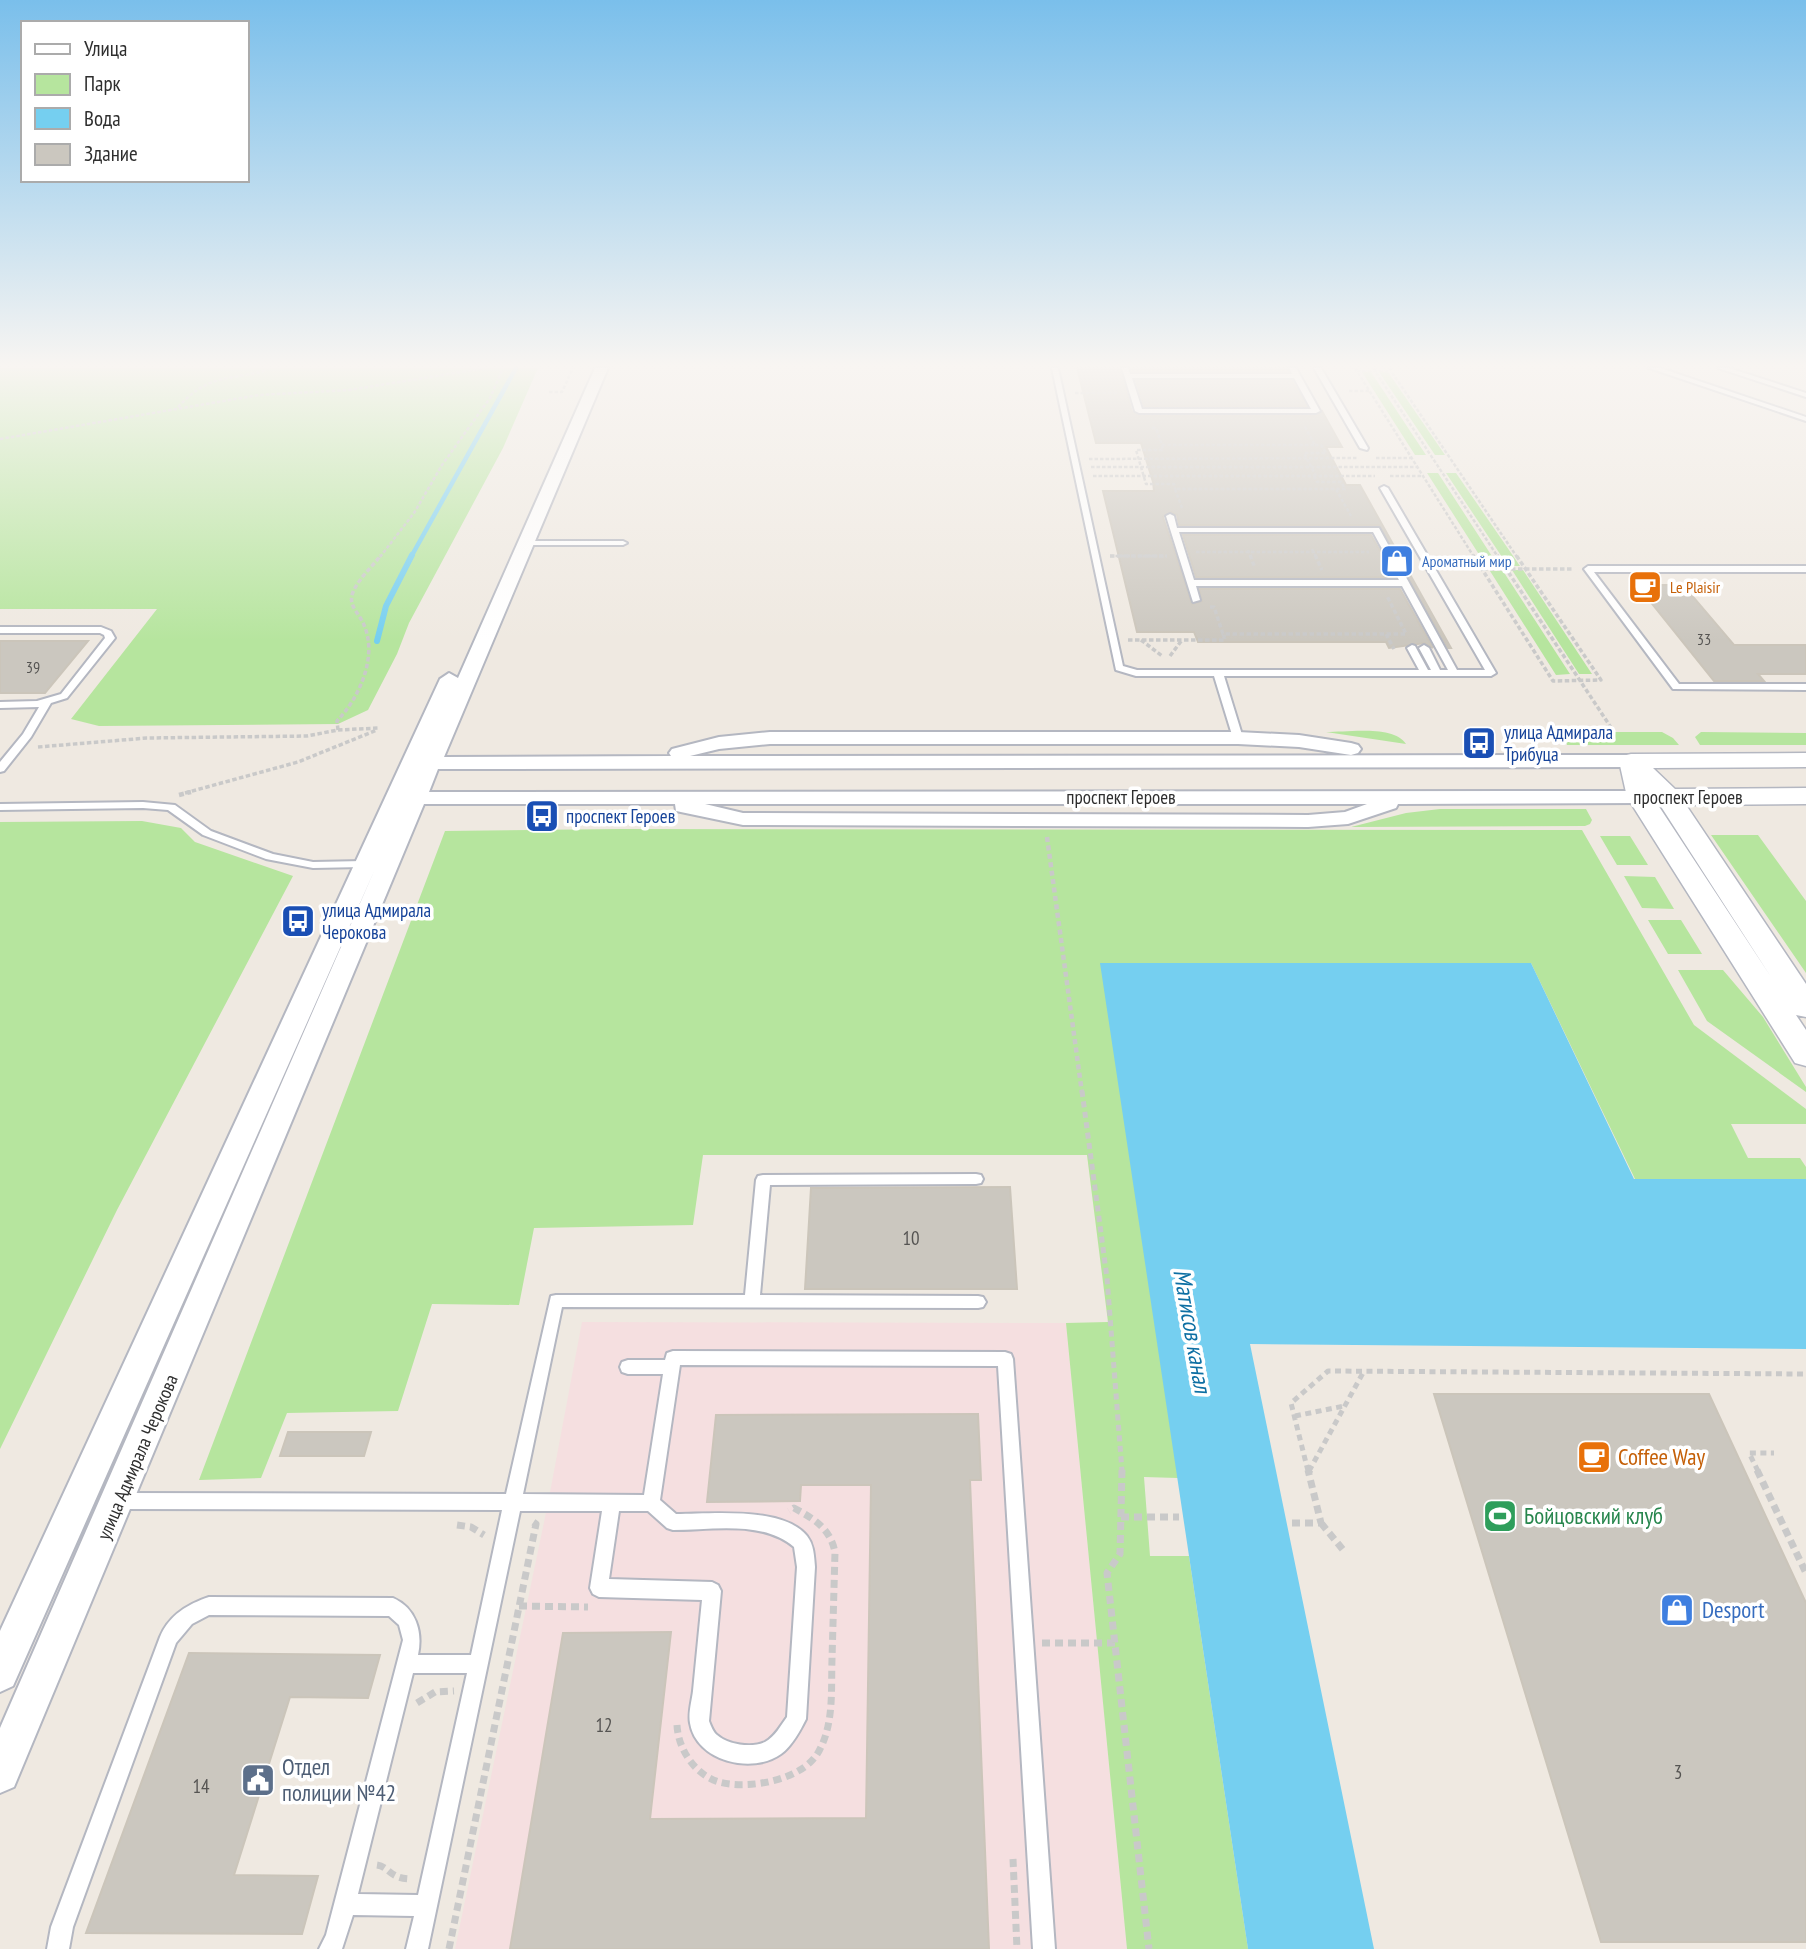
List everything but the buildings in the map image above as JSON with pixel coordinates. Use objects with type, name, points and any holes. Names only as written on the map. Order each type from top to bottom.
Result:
[{"type":"street","name":"улица Адмирала Черокова","points":[[0,1773],[416,798],[421,763],[548,459]]},
{"type":"street","name":"улица Адмирала Черокова","points":[[0,1673],[394,798],[421,763],[527,543],[563,459]]},
{"type":"street","points":[[642,762],[747,739],[1238,738],[1299,741],[1350,749],[1392,761]]},
{"type":"street","name":"проспект Героев","points":[[421,763],[1806,760]]},
{"type":"street","points":[[1632,761],[1640,797],[1806,1055]]},
{"type":"street","points":[[1632,761],[1668,797],[1806,1007]]},
{"type":"street","name":"проспект Героев","points":[[416,798],[656,798],[712,814],[743,819],[1308,821],[1348,818],[1406,797],[1806,796]]},
{"type":"street","points":[[394,798],[416,798]]},
{"type":"lane","points":[[1074,459],[1119,668],[1136,673],[1491,673],[1384,488]]},
{"type":"lane","points":[[1170,516],[1196,600]]},
{"type":"lane","points":[[1174,530],[1376,530],[1454,673]]},
{"type":"lane","points":[[527,543],[623,543]]},
{"type":"lane","points":[[1588,569],[1806,569]]},
{"type":"lane","points":[[1588,569],[1676,687],[1806,687]]},
{"type":"lane","points":[[1191,583],[1405,583]]},
{"type":"lane","points":[[0,630],[96,630],[110,635],[109,641],[64,696],[47,702],[0,705]]},
{"type":"lane","points":[[1412,648],[1425,673]]},
{"type":"lane","points":[[1424,648],[1437,673]]},
{"type":"lane","points":[[1218,673],[1238,738]]},
{"type":"lane","points":[[0,769],[47,702]]},
{"type":"lane","points":[[0,807],[171,807],[207,834],[270,857],[313,864],[364,864]]},
{"type":"lane","points":[[752,1301],[763,1180],[976,1179]]},
{"type":"lane","points":[[417,1949],[556,1301],[978,1302]]},
{"type":"lane","points":[[651,1503],[673,1358],[1005,1359],[1044,1949]]},
{"type":"lane","points":[[628,1367],[672,1367]]},
{"type":"lane","points":[[118,1501],[651,1503],[673,1522],[767,1523],[793,1535],[804,1549],[806,1567],[796,1720],[787,1735],[772,1749],[747,1755],[726,1750],[708,1740],[699,1721],[712,1591],[599,1588],[612,1503]]},
{"type":"lane","points":[[58,1949],[62,1927],[169,1637],[191,1611],[209,1606],[393,1607],[407,1620],[412,1640],[336,1939],[330,1949]]},
{"type":"lane","points":[[407,1664],[477,1664]]},
{"type":"lane","points":[[345,1904],[426,1906]]},
{"type":"path","points":[[338,730],[337,721],[348,710],[359,692],[368,660],[365,625],[352,607],[350,598],[414,513],[446,459]]},
{"type":"path","points":[[1076,467],[1131,459]]},
{"type":"path","points":[[1138,459],[1146,484],[1174,484],[1182,510],[1168,510],[1170,516]]},
{"type":"path","points":[[1175,489],[1345,489],[1341,482],[1317,482],[1307,459]]},
{"type":"path","points":[[1413,459],[1553,681],[1601,680],[1451,459]]},
{"type":"path","points":[[1433,459],[1612,729]]},
{"type":"path","points":[[1076,467],[1418,467]]},
{"type":"path","points":[[1076,467],[1144,476],[1424,476]]},
{"type":"path","points":[[1336,489],[1357,530]]},
{"type":"path","points":[[1240,530],[1260,583]]},
{"type":"path","points":[[1303,530],[1327,583]]},
{"type":"path","points":[[1181,552],[1388,552]]},
{"type":"path","points":[[1118,556],[1151,556]]},
{"type":"path","points":[[1427,562],[1478,562]]},
{"type":"path","points":[[1482,569],[1588,569]]},
{"type":"path","points":[[1223,634],[1406,634],[1380,583]]},
{"type":"path","points":[[1113,640],[1225,640],[1214,607],[1199,607],[1196,600]]},
{"type":"path","points":[[1386,634],[1393,648]]},
{"type":"path","points":[[1140,640],[1162,656]]},
{"type":"path","points":[[1170,656],[1182,640]]},
{"type":"path","points":[[16,749],[80,741],[307,736],[338,730],[380,728],[356,741],[298,762],[143,805]]},
{"type":"path","points":[[1046,830],[1107,1278],[1122,1463],[1120,1555],[1107,1573],[1149,1949]]},
{"type":"path","points":[[1344,1551],[1321,1523],[1291,1403],[1328,1371],[1806,1374]]},
{"type":"path","points":[[1308,1472],[1364,1371]]},
{"type":"path","points":[[1295,1416],[1345,1406]]},
{"type":"path","points":[[1774,1453],[1749,1453],[1806,1573]]},
{"type":"path","points":[[449,1949],[536,1524],[511,1503]]},
{"type":"path","points":[[677,1722],[676,1735],[687,1757],[718,1781],[741,1784],[769,1781],[794,1772],[814,1760],[825,1739],[830,1717],[834,1539],[817,1521],[794,1508],[767,1523]]},
{"type":"path","points":[[1121,1517],[1179,1517]]},
{"type":"path","points":[[1292,1523],[1321,1523]]},
{"type":"path","points":[[446,1525],[459,1525],[480,1531],[487,1538],[488,1545]]},
{"type":"path","points":[[519,1606],[595,1607]]},
{"type":"path","points":[[1024,1642],[1115,1643]]},
{"type":"path","points":[[395,1713],[435,1692],[458,1691]]},
{"type":"path","points":[[1012,1852],[1017,1949]]},
{"type":"path","points":[[355,1864],[383,1866],[388,1874],[394,1877],[417,1878]]},
{"type":"shaded area","points":[[582,1322],[1066,1323],[1127,1949],[455,1949],[548,1503]]},
{"type":"green space","points":[[0,459],[497,459],[409,623],[397,654],[368,710],[338,724],[99,726],[71,719],[157,609],[0,609]]},
{"type":"green space","points":[[1427,473],[1438,473],[1499,567],[1487,567]]},
{"type":"green space","points":[[1446,473],[1456,473],[1520,566],[1508,566]]},
{"type":"green space","points":[[1512,570],[1523,570],[1592,674],[1579,674]]},
{"type":"green space","points":[[1490,571],[1503,571],[1570,674],[1556,675]]},
{"type":"green space","points":[[1326,732],[1381,732],[1392,734],[1406,744]]},
{"type":"green space","points":[[1662,732],[1679,745],[1567,745],[1564,734]]},
{"type":"green space","points":[[1701,732],[1806,733],[1806,745],[1700,745],[1695,737]]},
{"type":"green space","points":[[1440,809],[1586,809],[1592,820],[1585,826],[1351,827],[1406,813]]},
{"type":"green space","points":[[142,821],[181,828],[195,842],[293,876],[117,1210],[0,1449],[0,822]]},
{"type":"green space","points":[[1582,830],[1694,1025],[1806,1109],[1806,1124],[1731,1124],[1748,1158],[1800,1158],[1806,1167],[1806,1179],[1635,1179],[1531,963],[1101,963],[1178,1478],[1144,1477],[1150,1556],[1189,1556],[1248,1949],[1127,1949],[1066,1323],[1108,1322],[1087,1155],[703,1155],[693,1225],[534,1228],[519,1305],[432,1304],[398,1411],[287,1413],[261,1478],[199,1480],[445,831]]},
{"type":"green space","points":[[1711,835],[1758,835],[1806,901],[1806,973]]},
{"type":"green space","points":[[1600,836],[1630,836],[1648,865],[1617,865]]},
{"type":"green space","points":[[1624,876],[1655,877],[1674,909],[1642,908]]},
{"type":"green space","points":[[1648,920],[1681,920],[1702,954],[1668,954]]},
{"type":"green space","points":[[1678,970],[1723,970],[1763,1017],[1806,1087],[1806,1092],[1707,1021]]},
{"type":"water","name":"Матисов канал","points":[[1100,963],[1531,963],[1634,1179],[1806,1179],[1806,1349],[1250,1344],[1374,1949],[1248,1949]]},
{"type":"waterway","points":[[411,557],[465,459]]},
{"type":"waterway","points":[[377,641],[386,606],[412,555]]},
{"type":"place","name":"Ароматный мир","points":[[1397,561]]},
{"type":"place","name":"Le Plaisir","points":[[1645,587]]},
{"type":"place","name":"улица Адмирала Трибуца","points":[[1479,743]]},
{"type":"place","name":"проспект Героев","points":[[542,816]]},
{"type":"place","name":"улица Адмирала Черокова","points":[[298,921]]},
{"type":"place","name":"Coffee Way","points":[[1594,1457]]},
{"type":"place","name":"Бойцовский клуб","points":[[1500,1516]]},
{"type":"place","name":"Desport","points":[[1677,1610]]},
{"type":"place","name":"Отдел полиции №42","points":[[258,1780]]}]
